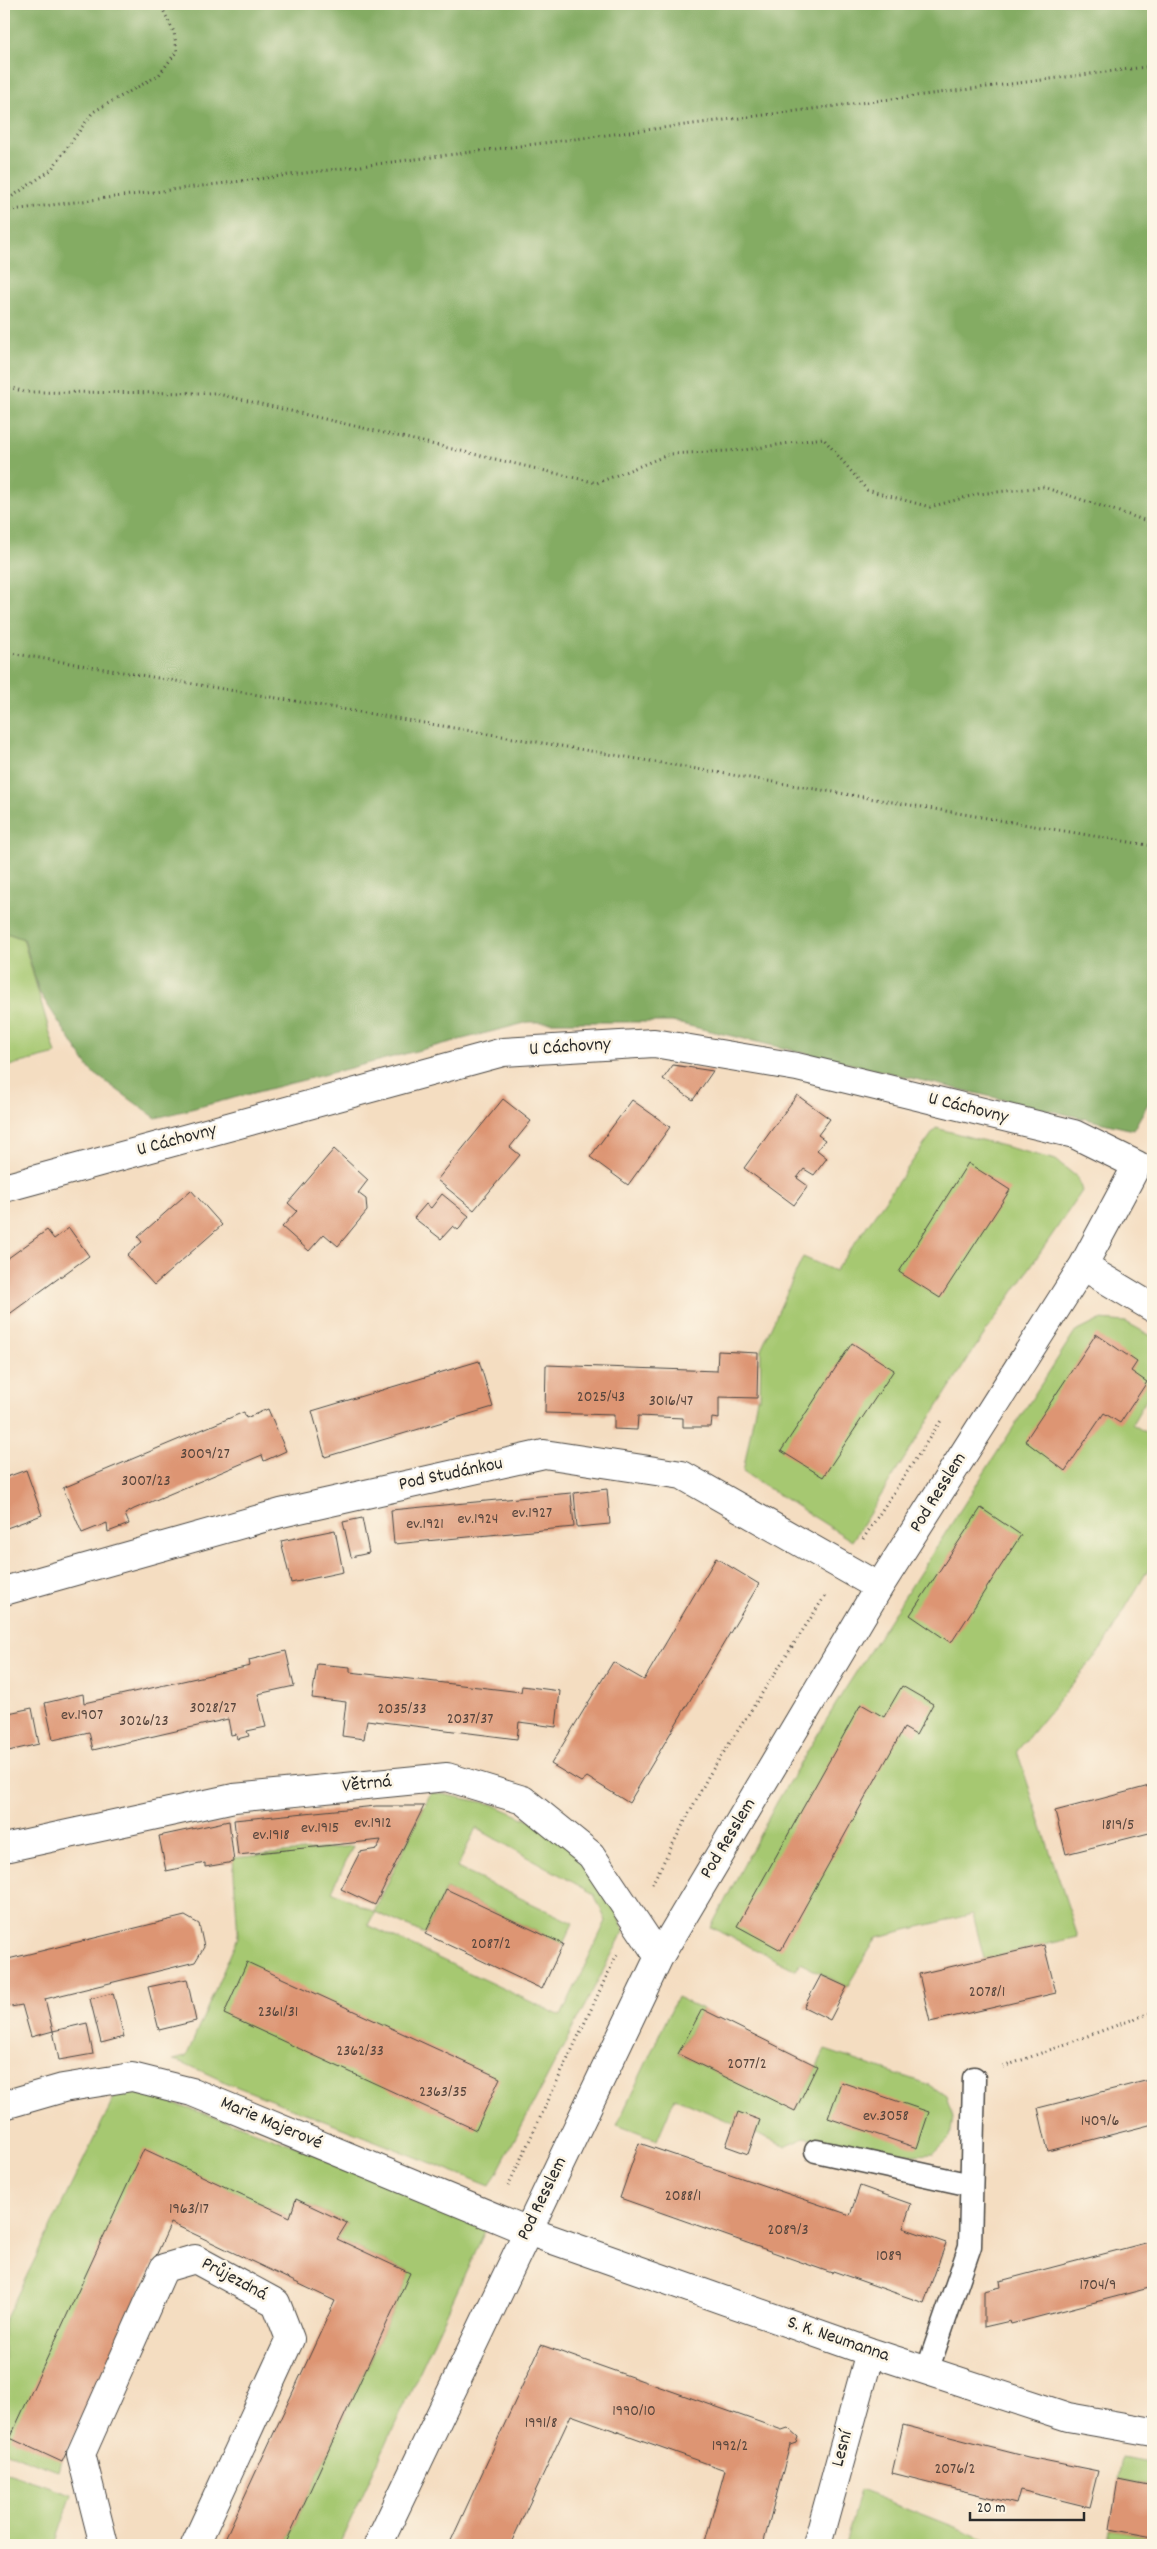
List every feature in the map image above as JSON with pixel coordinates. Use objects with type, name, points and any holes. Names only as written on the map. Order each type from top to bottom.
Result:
[{"type":"street","name":"U Cáchovny","points":[[4,1188],[503,1052],[654,1043],[797,1067],[1074,1134],[1137,1165]]},
{"type":"street","name":"Pod Resslem","points":[[378,2545],[659,1957],[879,1587],[1083,1266],[1137,1165]]},
{"type":"street","points":[[1083,1266],[1153,1308]]},
{"type":"street","name":"Pod Studánkou","points":[[4,1591],[282,1513],[544,1454],[682,1475],[879,1587]]},
{"type":"street","name":"Větrná","points":[[4,1848],[234,1798],[447,1777],[524,1800],[591,1855],[659,1957]]},
{"type":"street","name":"Marie Majerové","points":[[4,2105],[63,2088],[132,2077],[192,2092],[528,2231]]},
{"type":"street","name":"S. K. Neumanna","points":[[528,2231],[870,2352],[1068,2417],[1153,2432]]},
{"type":"street","name":"Průjezdná","points":[[104,2545],[81,2454],[164,2268],[194,2259],[276,2303],[290,2339],[195,2545]]},
{"type":"street","name":"Lesní","points":[[817,2545],[870,2352]]},
{"type":"lane","points":[[927,2371],[970,2246],[974,2078]]},
{"type":"lane","points":[[816,2151],[972,2185]]},
{"type":"path","points":[[4,202],[51,170],[93,112],[159,75],[177,51],[174,32],[160,4]]},
{"type":"path","points":[[4,211],[1153,66]]},
{"type":"path","points":[[4,385],[24,392],[214,393],[597,483],[670,454],[744,450],[823,438],[867,490],[930,507],[978,494],[1043,487],[1153,523]]},
{"type":"path","points":[[4,652],[1153,846]]},
{"type":"path","points":[[974,2078],[1153,2012]]},
{"type":"green space","points":[[4,4],[1153,4],[1153,1095],[1133,1130],[672,1022],[529,1022],[156,1118],[91,1071],[39,992],[24,939],[4,932]]},
{"type":"green space","points":[[4,932],[23,939],[56,1054],[5,1067]]},
{"type":"green space","points":[[936,1128],[1056,1160],[1078,1178],[1082,1191],[971,1354],[852,1541],[743,1472],[757,1398],[760,1398],[761,1349],[803,1257],[835,1271]]},
{"type":"green space","points":[[1100,1320],[1126,1322],[1153,1337],[1153,1388],[1132,1424],[1153,1437],[1153,1561],[1102,1648],[1017,1751],[1078,1937],[984,1959],[973,1914],[877,1937],[847,1987],[800,1963],[796,1970],[711,1927],[777,1802],[842,1694],[1074,1333]]},
{"type":"green space","points":[[431,1792],[492,1804],[539,1825],[578,1855],[618,1914],[624,1931],[490,2186],[173,2060],[186,2057],[238,1937],[233,1858],[353,1846],[332,1891],[374,1912]],"holes":[[[476,1828],[594,1894],[606,1921],[561,2016],[368,1925],[375,1912],[425,1934],[446,1889],[563,1944],[573,1923],[457,1868]]]},
{"type":"green space","points":[[677,1997],[702,2009],[678,2054],[795,2110],[825,2050],[930,2085],[946,2096],[953,2117],[950,2138],[934,2154],[912,2155],[804,2138],[786,2146],[675,2098],[657,2140],[617,2125]]},
{"type":"green space","points":[[117,2092],[145,2095],[253,2130],[332,2161],[486,2229],[339,2545],[285,2545],[410,2273],[337,2239],[347,2223],[296,2199],[290,2217],[144,2150],[58,2471],[4,2451],[4,2322]]},
{"type":"green space","points":[[1122,2458],[1153,2464],[1153,2486],[1118,2479]]},
{"type":"green space","points":[[4,2472],[72,2494],[55,2545],[4,2545]]},
{"type":"green space","points":[[860,2490],[1000,2545],[845,2545]]},
{"type":"green space","points":[[1110,2529],[1153,2537],[1153,2545],[1107,2545]]},
{"type":"building","points":[[673,1065],[713,1071],[693,1100],[663,1079]]},
{"type":"building","points":[[797,1095],[830,1119],[818,1135],[825,1140],[817,1150],[827,1158],[814,1175],[804,1169],[797,1178],[808,1186],[794,1205],[744,1168]]},
{"type":"building","points":[[503,1099],[531,1121],[510,1147],[520,1155],[474,1210],[437,1180]]},
{"type":"building","points":[[632,1100],[670,1127],[628,1185],[590,1157]]},
{"type":"building","points":[[334,1149],[368,1180],[358,1193],[366,1199],[367,1211],[338,1246],[324,1234],[309,1251],[282,1227],[297,1211],[288,1203]]},
{"type":"building","points":[[968,1163],[1010,1190],[940,1298],[899,1272]]},
{"type":"building","points":[[191,1190],[222,1225],[154,1285],[127,1255],[142,1242],[138,1237]]},
{"type":"building","points":[[442,1194],[469,1216],[458,1230],[453,1226],[441,1239],[414,1218],[426,1204],[431,1208]]},
{"type":"building","points":[[69,1228],[89,1256],[4,1318],[4,1261],[47,1230],[54,1239]]},
{"type":"building","points":[[1096,1334],[1137,1362],[1131,1371],[1147,1382],[1120,1423],[1104,1413],[1065,1471],[1025,1441]]},
{"type":"building","points":[[852,1343],[894,1370],[823,1477],[781,1451]]},
{"type":"building","points":[[718,1351],[758,1353],[757,1398],[719,1397],[719,1419],[712,1418],[711,1427],[683,1427],[683,1418],[638,1416],[637,1430],[614,1429],[614,1415],[545,1413],[546,1365],[717,1371]]},
{"type":"building","points":[[479,1361],[493,1407],[325,1457],[312,1411]]},
{"type":"building","points":[[268,1409],[286,1451],[264,1461],[262,1455],[134,1509],[125,1514],[129,1524],[108,1532],[107,1523],[82,1533],[63,1488],[244,1412],[246,1418]]},
{"type":"building","points":[[26,1470],[42,1515],[4,1529],[4,1478]]},
{"type":"building","points":[[607,1489],[610,1524],[577,1527],[574,1493]]},
{"type":"building","points":[[571,1493],[574,1527],[394,1544],[391,1510]]},
{"type":"building","points":[[981,1508],[1021,1535],[951,1643],[910,1615]]},
{"type":"building","points":[[362,1518],[369,1553],[351,1557],[343,1522]]},
{"type":"building","points":[[335,1530],[343,1572],[291,1583],[281,1541]]},
{"type":"building","points":[[716,1558],[759,1584],[629,1803],[587,1777],[581,1782],[551,1764],[613,1662],[644,1680]]},
{"type":"building","points":[[286,1651],[294,1686],[258,1694],[266,1727],[247,1731],[249,1736],[237,1739],[236,1734],[231,1735],[228,1719],[93,1750],[89,1732],[53,1740],[45,1703],[83,1694],[84,1703],[250,1666],[249,1660]]},
{"type":"building","points":[[317,1664],[350,1667],[350,1672],[521,1692],[522,1686],[560,1691],[556,1727],[519,1722],[517,1739],[367,1720],[364,1739],[342,1736],[346,1702],[312,1698]]},
{"type":"building","points":[[902,1686],[933,1704],[916,1735],[904,1728],[781,1950],[737,1926],[861,1704],[884,1717]]},
{"type":"building","points":[[32,1708],[39,1744],[4,1752],[4,1714]]},
{"type":"building","points":[[1153,1785],[1153,1832],[1066,1854],[1055,1811]]},
{"type":"building","points":[[376,1806],[424,1806],[375,1905],[341,1889],[360,1852],[377,1849],[381,1840],[238,1855],[234,1820]]},
{"type":"building","points":[[229,1821],[234,1862],[205,1867],[205,1863],[166,1871],[159,1836]]},
{"type":"building","points":[[446,1889],[563,1944],[542,1989],[425,1934]]},
{"type":"building","points":[[185,1916],[199,1924],[204,1947],[195,1962],[45,1999],[53,2031],[31,2037],[22,2005],[11,2007],[4,2005],[4,1960]]},
{"type":"building","points":[[1044,1945],[1056,1993],[930,2022],[919,1974]]},
{"type":"building","points":[[247,1962],[500,2078],[476,2130],[224,2014]]},
{"type":"building","points":[[821,1975],[847,1987],[830,2020],[804,2007]]},
{"type":"building","points":[[187,1979],[196,2021],[159,2030],[148,1987]]},
{"type":"building","points":[[113,1993],[124,2037],[101,2043],[90,1999]]},
{"type":"building","points":[[702,2009],[817,2066],[795,2111],[678,2054]]},
{"type":"building","points":[[87,2023],[93,2054],[59,2060],[53,2031]]},
{"type":"building","points":[[1153,2079],[1153,2124],[1048,2151],[1038,2108]]},
{"type":"building","points":[[841,2082],[929,2112],[917,2148],[828,2118]]},
{"type":"building","points":[[738,2112],[760,2120],[748,2154],[726,2146]]},
{"type":"building","points":[[639,2143],[850,2215],[860,2186],[911,2204],[903,2228],[946,2243],[924,2303],[833,2271],[832,2273],[620,2198]]},
{"type":"building","points":[[144,2149],[290,2217],[296,2199],[347,2223],[337,2239],[410,2273],[285,2545],[222,2545],[335,2301],[171,2223],[62,2462],[10,2438]]},
{"type":"building","points":[[1153,2241],[1153,2287],[1011,2324],[1010,2321],[984,2327],[984,2291],[1001,2287],[1000,2281]]},
{"type":"building","points":[[541,2345],[782,2430],[788,2428],[798,2437],[796,2443],[790,2445],[763,2545],[704,2545],[725,2470],[571,2415],[510,2545],[449,2545]]},
{"type":"building","points":[[903,2425],[1028,2457],[1098,2471],[1089,2507],[1020,2490],[1016,2504],[892,2473]]},
{"type":"building","points":[[1118,2479],[1153,2486],[1153,2537],[1110,2529]]}]
